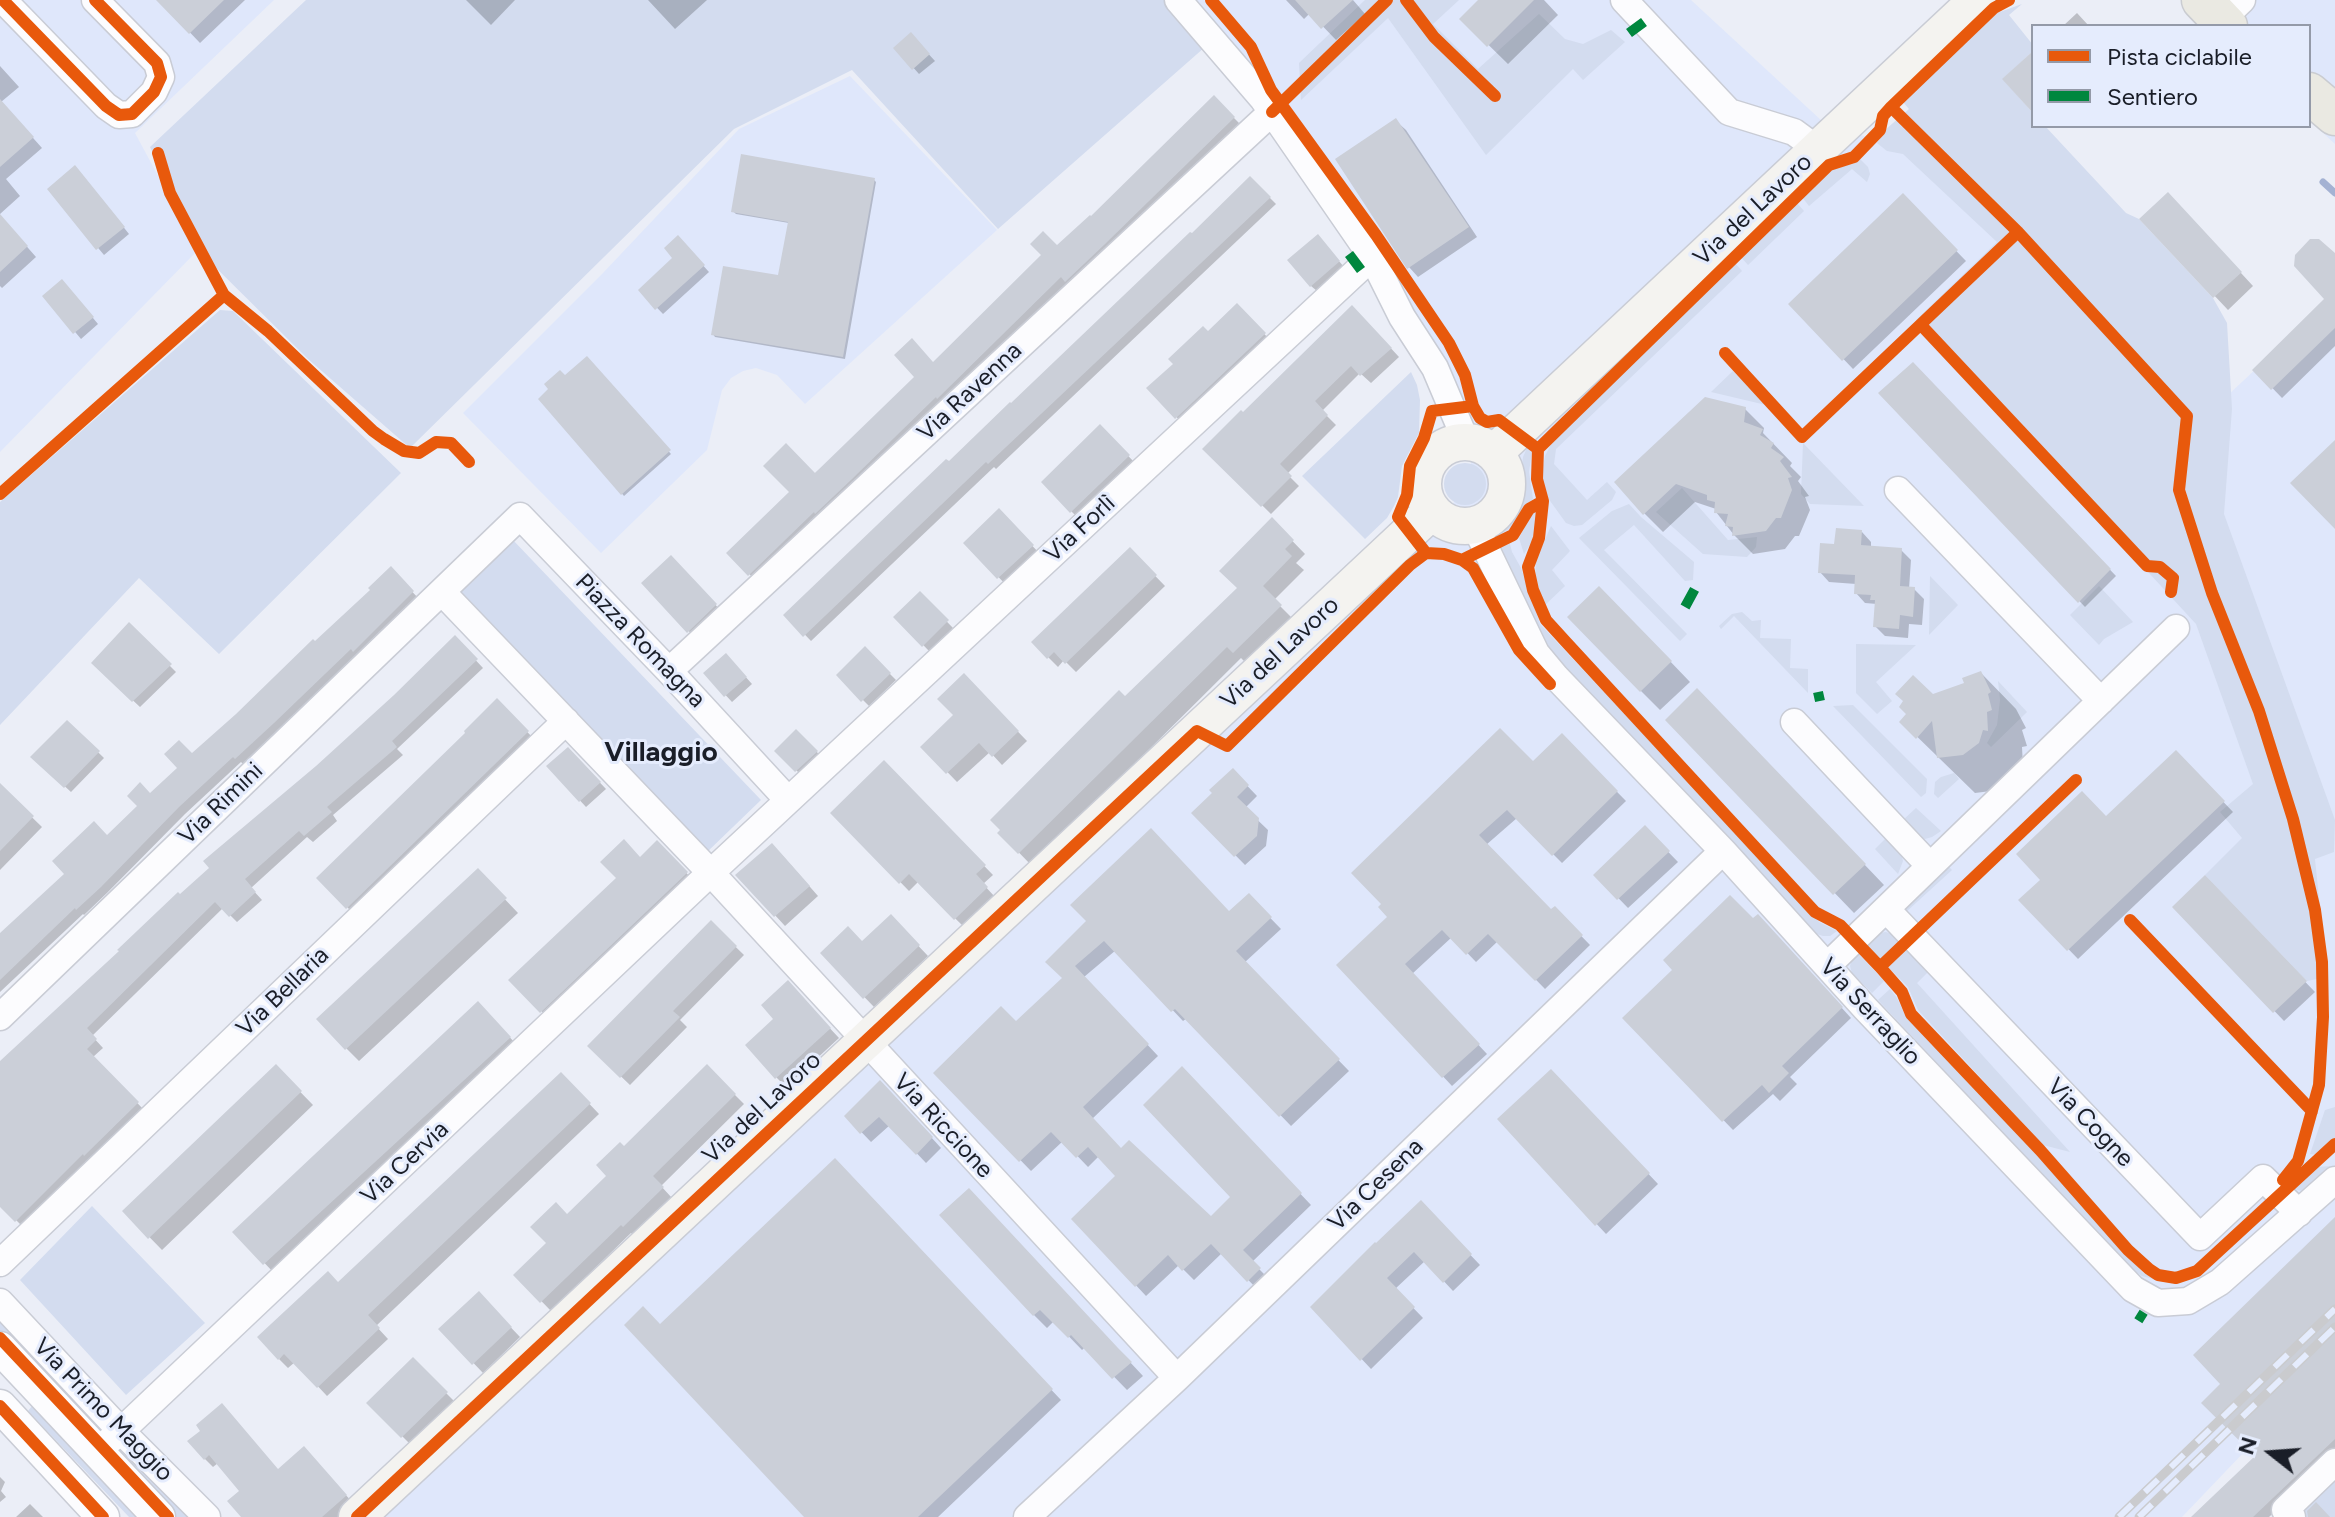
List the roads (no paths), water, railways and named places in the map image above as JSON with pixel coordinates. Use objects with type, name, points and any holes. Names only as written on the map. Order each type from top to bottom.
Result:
[{"type":"main road","name":"Via del Lavoro","points":[[357,1517],[1432,511],[1422,489],[1423,477],[1433,455],[1443,447],[1480,447],[1817,149],[1977,0]]},
{"type":"main road","points":[[2311,95],[2335,115]]},
{"type":"main road","points":[[1432,511],[1440,520],[1451,525],[1475,526],[1497,513],[1504,502],[1507,476],[1502,464],[1480,447]]},
{"type":"street","points":[[3,0],[106,106],[119,115],[132,114],[154,92],[161,77],[157,63],[95,0]]},
{"type":"street","points":[[1178,0],[1272,112],[1372,257],[1402,317],[1480,447]]},
{"type":"street","points":[[1624,0],[1729,112],[1794,132],[1817,149]]},
{"type":"street","name":"Via Ravenna","points":[[669,671],[1272,112]]},
{"type":"street","name":"Via Forlì","points":[[788,800],[1372,257]]},
{"type":"street","points":[[1898,490],[2101,701]]},
{"type":"street","name":"Piazza Romagna","points":[[442,592],[520,516],[788,800]]},
{"type":"street","name":"Via Serraglio","points":[[1475,526],[1536,653],[1556,677],[2133,1289],[2158,1303],[2188,1301],[2220,1282],[2335,1180]]},
{"type":"street","points":[[442,592],[711,873],[788,800]]},
{"type":"street","name":"Via Rimini","points":[[0,1017],[442,592]]},
{"type":"street","points":[[1827,966],[2176,628]]},
{"type":"street","name":"Via Bellaria","points":[[0,1263],[566,721]]},
{"type":"street","points":[[1794,722],[1930,866]]},
{"type":"street","name":"Via Cesena","points":[[1027,1517],[1177,1378],[1723,851]]},
{"type":"street","name":"Via Riccione","points":[[711,873],[1177,1378]]},
{"type":"street","name":"Via Cervia","points":[[109,1441],[711,873]]},
{"type":"street","name":"Via Cogne","points":[[1886,909],[2200,1237],[2263,1178],[2299,1213]]},
{"type":"street","name":"Via Primo Maggio","points":[[0,1302],[109,1441],[159,1517]]},
{"type":"street","name":"Via Primo Maggio","points":[[0,1348],[109,1441],[207,1517]]},
{"type":"street","points":[[0,1406],[103,1517]]},
{"type":"street","points":[[2292,1517],[2285,1510],[2335,1462]]},
{"type":"waterway","points":[[2323,182],[2335,193]]},
{"type":"railway","points":[[2119,1517],[2335,1309]]},
{"type":"railway","points":[[2139,1517],[2335,1327]]},
{"type":"district","name":"Villaggio","points":[[661,753]]}]
